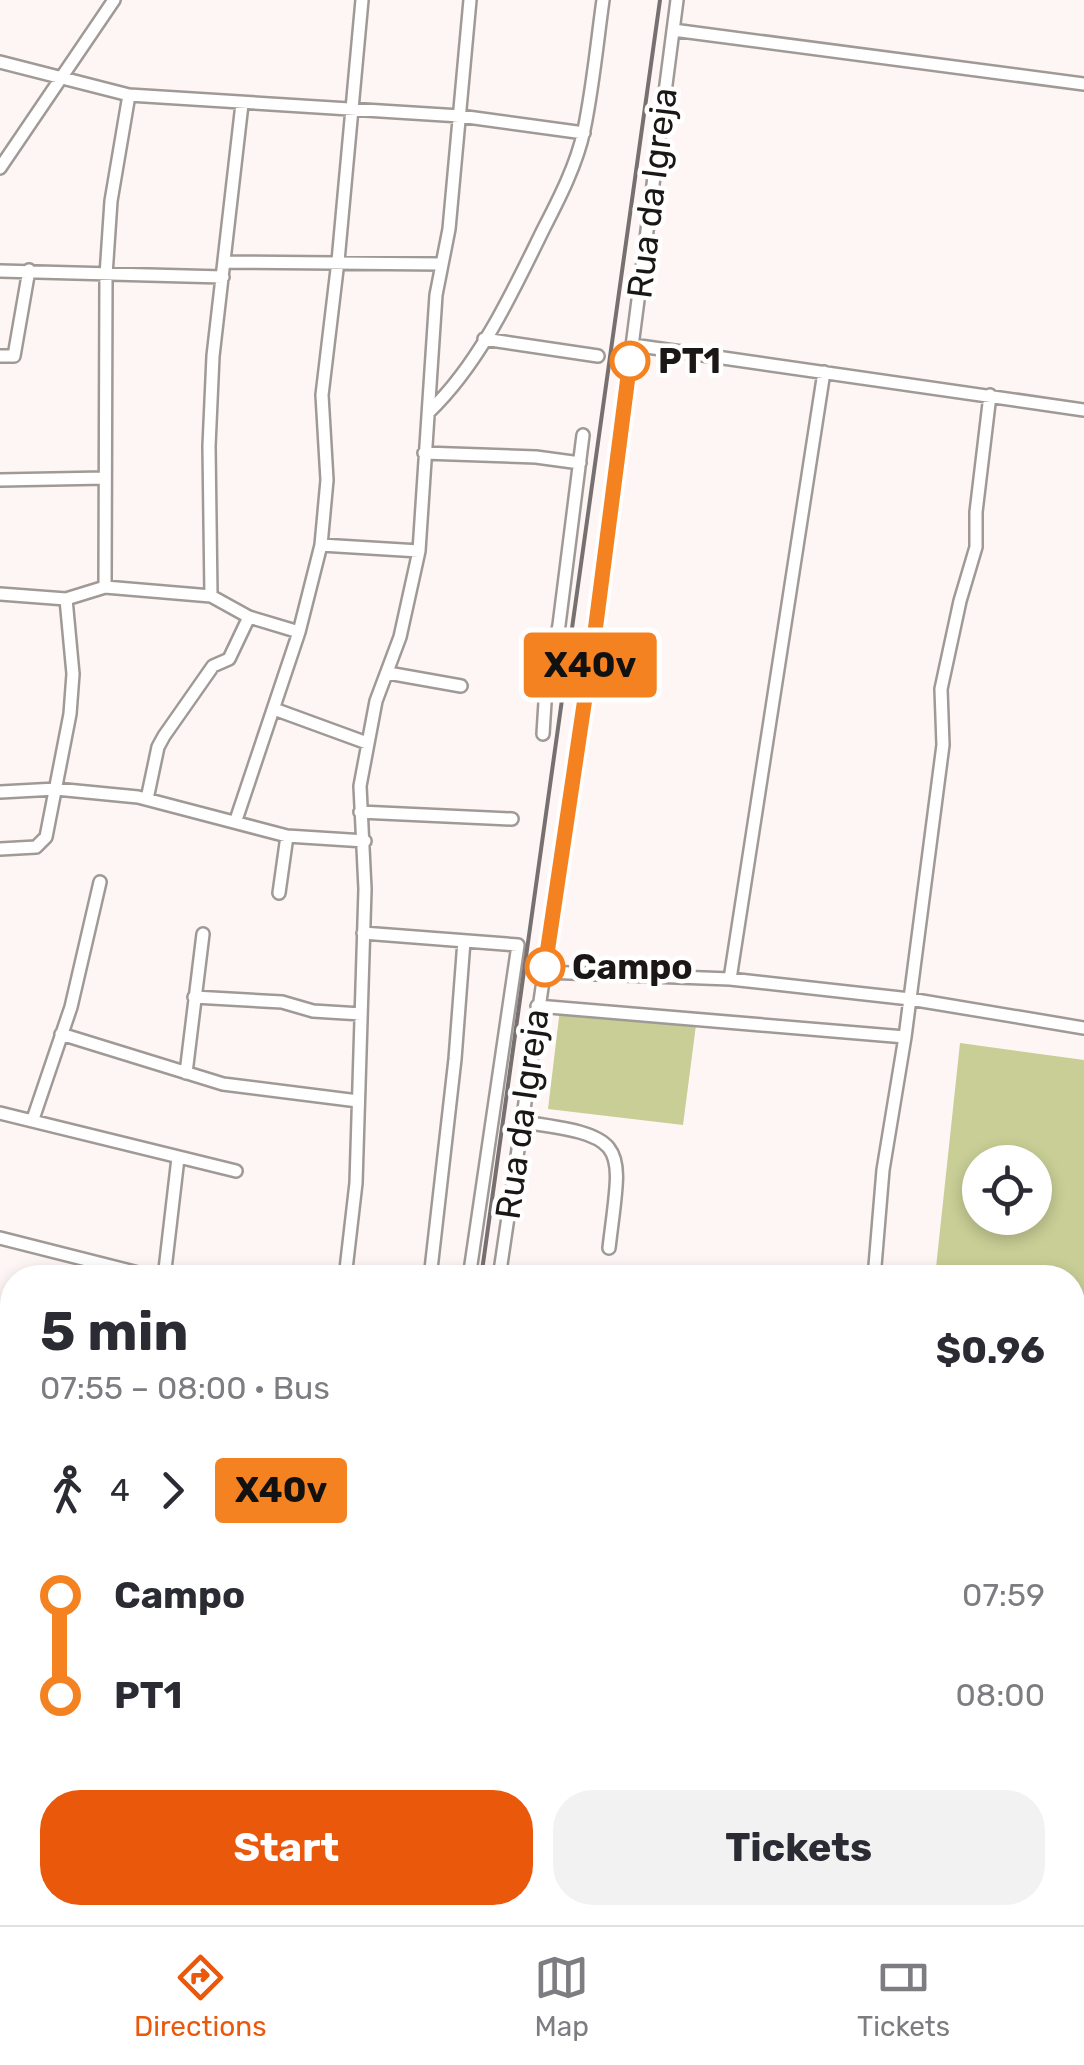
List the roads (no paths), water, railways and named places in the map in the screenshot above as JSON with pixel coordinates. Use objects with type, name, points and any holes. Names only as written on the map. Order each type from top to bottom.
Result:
[{"type":"street","points":[[0,168],[114,0]]},
{"type":"street","points":[[236,820],[300,632],[322,546],[327,480],[322,395],[362,0]]},
{"type":"street","points":[[347,1265],[354,1216],[361,1014],[365,842],[360,786],[376,700],[388,672],[419,552],[436,295],[460,116],[470,0]]},
{"type":"street","points":[[429,412],[465,370],[484,339],[554,207],[584,133],[603,0]]},
{"type":"street","name":"Rua da Igreja","points":[[501,1265],[596,624],[677,0]]},
{"type":"street","points":[[673,30],[1084,84]]},
{"type":"street","points":[[0,62],[129,95],[460,116],[584,133]]},
{"type":"street","points":[[104,588],[106,275],[112,201],[129,95]]},
{"type":"street","points":[[211,596],[209,446],[216,314],[226,262],[242,104]]},
{"type":"street","points":[[226,262],[442,264]]},
{"type":"street","points":[[0,356],[14,356],[29,270]]},
{"type":"street","points":[[0,272],[222,277]]},
{"type":"street","points":[[484,339],[598,356]]},
{"type":"street","points":[[633,345],[1084,410]]},
{"type":"street","points":[[730,979],[824,372]]},
{"type":"street","points":[[875,1265],[883,1170],[905,1037],[943,745],[940,689],[976,547],[976,512],[990,395]]},
{"type":"street","points":[[543,734],[546,686],[559,625],[583,435]]},
{"type":"street","points":[[424,454],[536,457],[580,463]]},
{"type":"street","points":[[0,480],[106,478]]},
{"type":"street","points":[[322,546],[419,552]]},
{"type":"street","points":[[0,594],[66,598],[104,588],[211,596],[248,617],[300,632]]},
{"type":"street","points":[[0,849],[30,848],[46,837],[70,714],[73,674],[66,598]]},
{"type":"street","points":[[147,799],[164,736],[213,666],[229,659],[248,617]]},
{"type":"street","points":[[388,672],[462,686]]},
{"type":"street","points":[[274,709],[366,743]]},
{"type":"street","points":[[0,792],[56,789],[147,799],[287,836],[365,842]]},
{"type":"street","points":[[360,812],[512,819]]},
{"type":"street","points":[[280,893],[287,836]]},
{"type":"street","points":[[33,1119],[71,1007],[100,882]]},
{"type":"street","points":[[186,1072],[203,934]]},
{"type":"street","points":[[363,934],[464,941],[456,1059],[432,1265]]},
{"type":"street","name":"Rua da Igreja","points":[[464,941],[518,945],[471,1265]]},
{"type":"street","points":[[544,972],[730,979],[910,999],[1084,1028]]},
{"type":"street","points":[[194,998],[282,1002],[314,1012],[361,1014]]},
{"type":"street","points":[[537,1006],[905,1037]]},
{"type":"street","points":[[61,1034],[223,1084],[358,1101]]},
{"type":"street","points":[[0,1113],[236,1172]]},
{"type":"street","points":[[521,1122],[584,1132],[610,1147],[618,1166],[608,1248]]},
{"type":"street","points":[[163,1265],[178,1158]]},
{"type":"street","points":[[0,1238],[109,1265]]},
{"type":"railway","points":[[483,1265],[660,0]]},
{"type":"place","name":"PT1","points":[[630,361]]},
{"type":"place","name":"Campo","points":[[545,967]]}]
